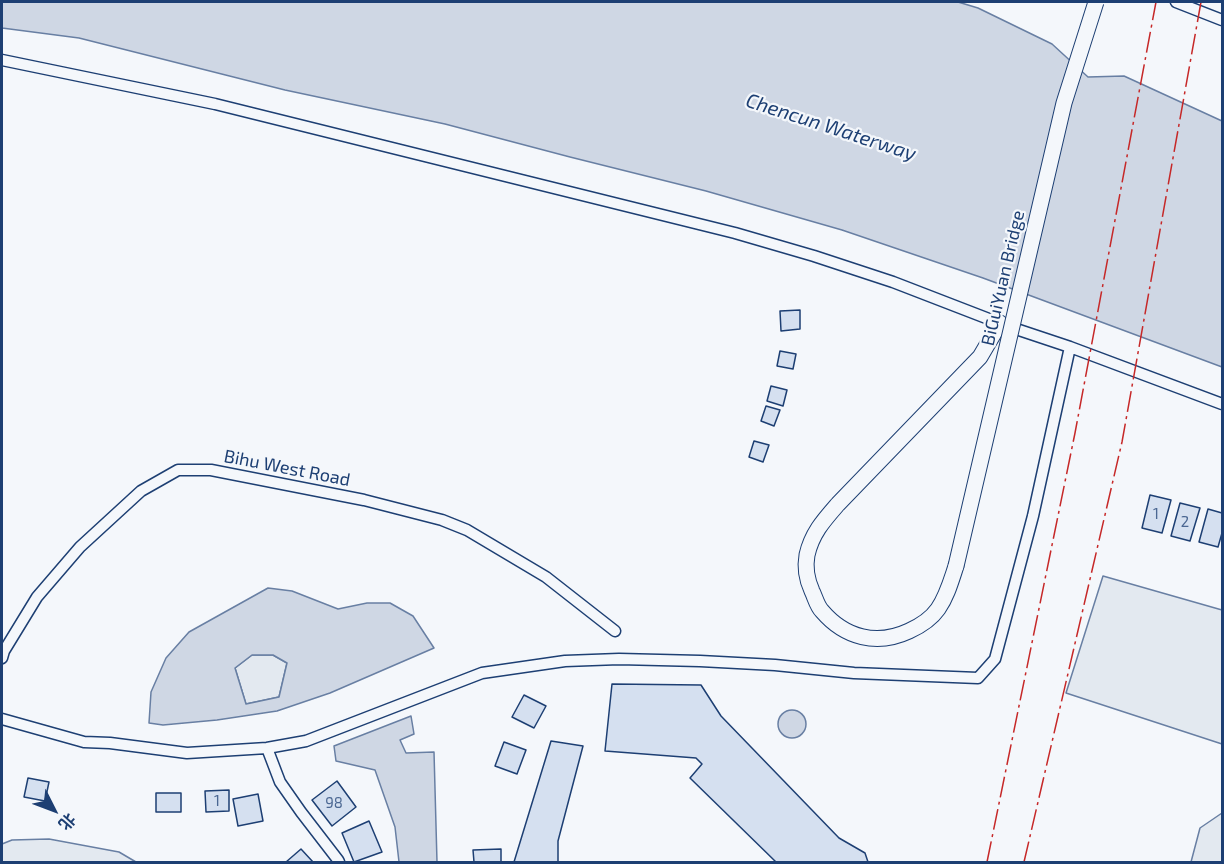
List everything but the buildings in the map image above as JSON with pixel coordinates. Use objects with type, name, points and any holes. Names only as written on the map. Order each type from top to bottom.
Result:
[{"type":"main road","name":"BiGuiYuan Bridge","points":[[952,564],[1060,95],[1088,2]]},
{"type":"main road","name":"BiGuiYuan Bridge","points":[[952,564],[1064,104],[1096,2]]},
{"type":"main road","points":[[952,564],[934,601],[921,614],[903,625],[884,630],[867,629],[848,623],[832,609],[818,578],[817,555],[826,529],[848,503],[990,356],[1004,325]]},
{"type":"street","points":[[1176,2],[1222,16]]},
{"type":"street","points":[[2,60],[215,104],[735,233],[893,282],[1222,404]]},
{"type":"street","points":[[2,718],[84,742],[187,753],[267,748],[306,741],[482,673],[565,661],[619,659],[700,661],[775,665],[854,673],[978,678],[995,659],[1033,516],[1070,347]]},
{"type":"street","name":"Bihu West Road","points":[[2,658],[37,597],[80,547],[141,491],[178,470],[211,471],[364,500],[442,520],[467,530],[546,578],[615,631]]},
{"type":"street","points":[[267,748],[280,782],[339,862]]},
{"type":"shaded area","points":[[1103,576],[1222,610],[1222,744],[1066,693]]},
{"type":"shaded area","points":[[252,655],[273,655],[287,663],[279,697],[246,704],[235,668]]},
{"type":"shaded area","points":[[1222,813],[1222,862],[1191,862],[1200,828]]},
{"type":"shaded area","points":[[49,839],[119,852],[136,862],[2,862],[2,844],[12,840]]},
{"type":"water","name":"Chencun Waterway","points":[[2,2],[958,2],[978,8],[1052,44],[1088,77],[1124,76],[1222,121],[1222,367],[983,278],[842,230],[706,191],[445,124],[285,90],[79,38],[2,28]]},
{"type":"water","points":[[268,588],[292,591],[338,609],[367,603],[390,603],[413,616],[434,648],[330,693],[277,711],[217,720],[163,725],[149,723],[151,692],[166,658],[189,632]],"holes":[[[252,655],[273,655],[287,663],[279,697],[246,704],[235,668]]]},
{"type":"water","points":[[792,710],[802,714],[806,724],[802,734],[792,738],[782,734],[778,724],[782,714]]},
{"type":"water","points":[[411,716],[414,734],[400,740],[406,753],[434,752],[437,862],[399,862],[395,827],[375,770],[336,761],[334,746]]},
{"type":"power","points":[[987,862],[1075,433],[1156,2]]},
{"type":"power","points":[[1024,862],[1122,442],[1201,2]]}]
